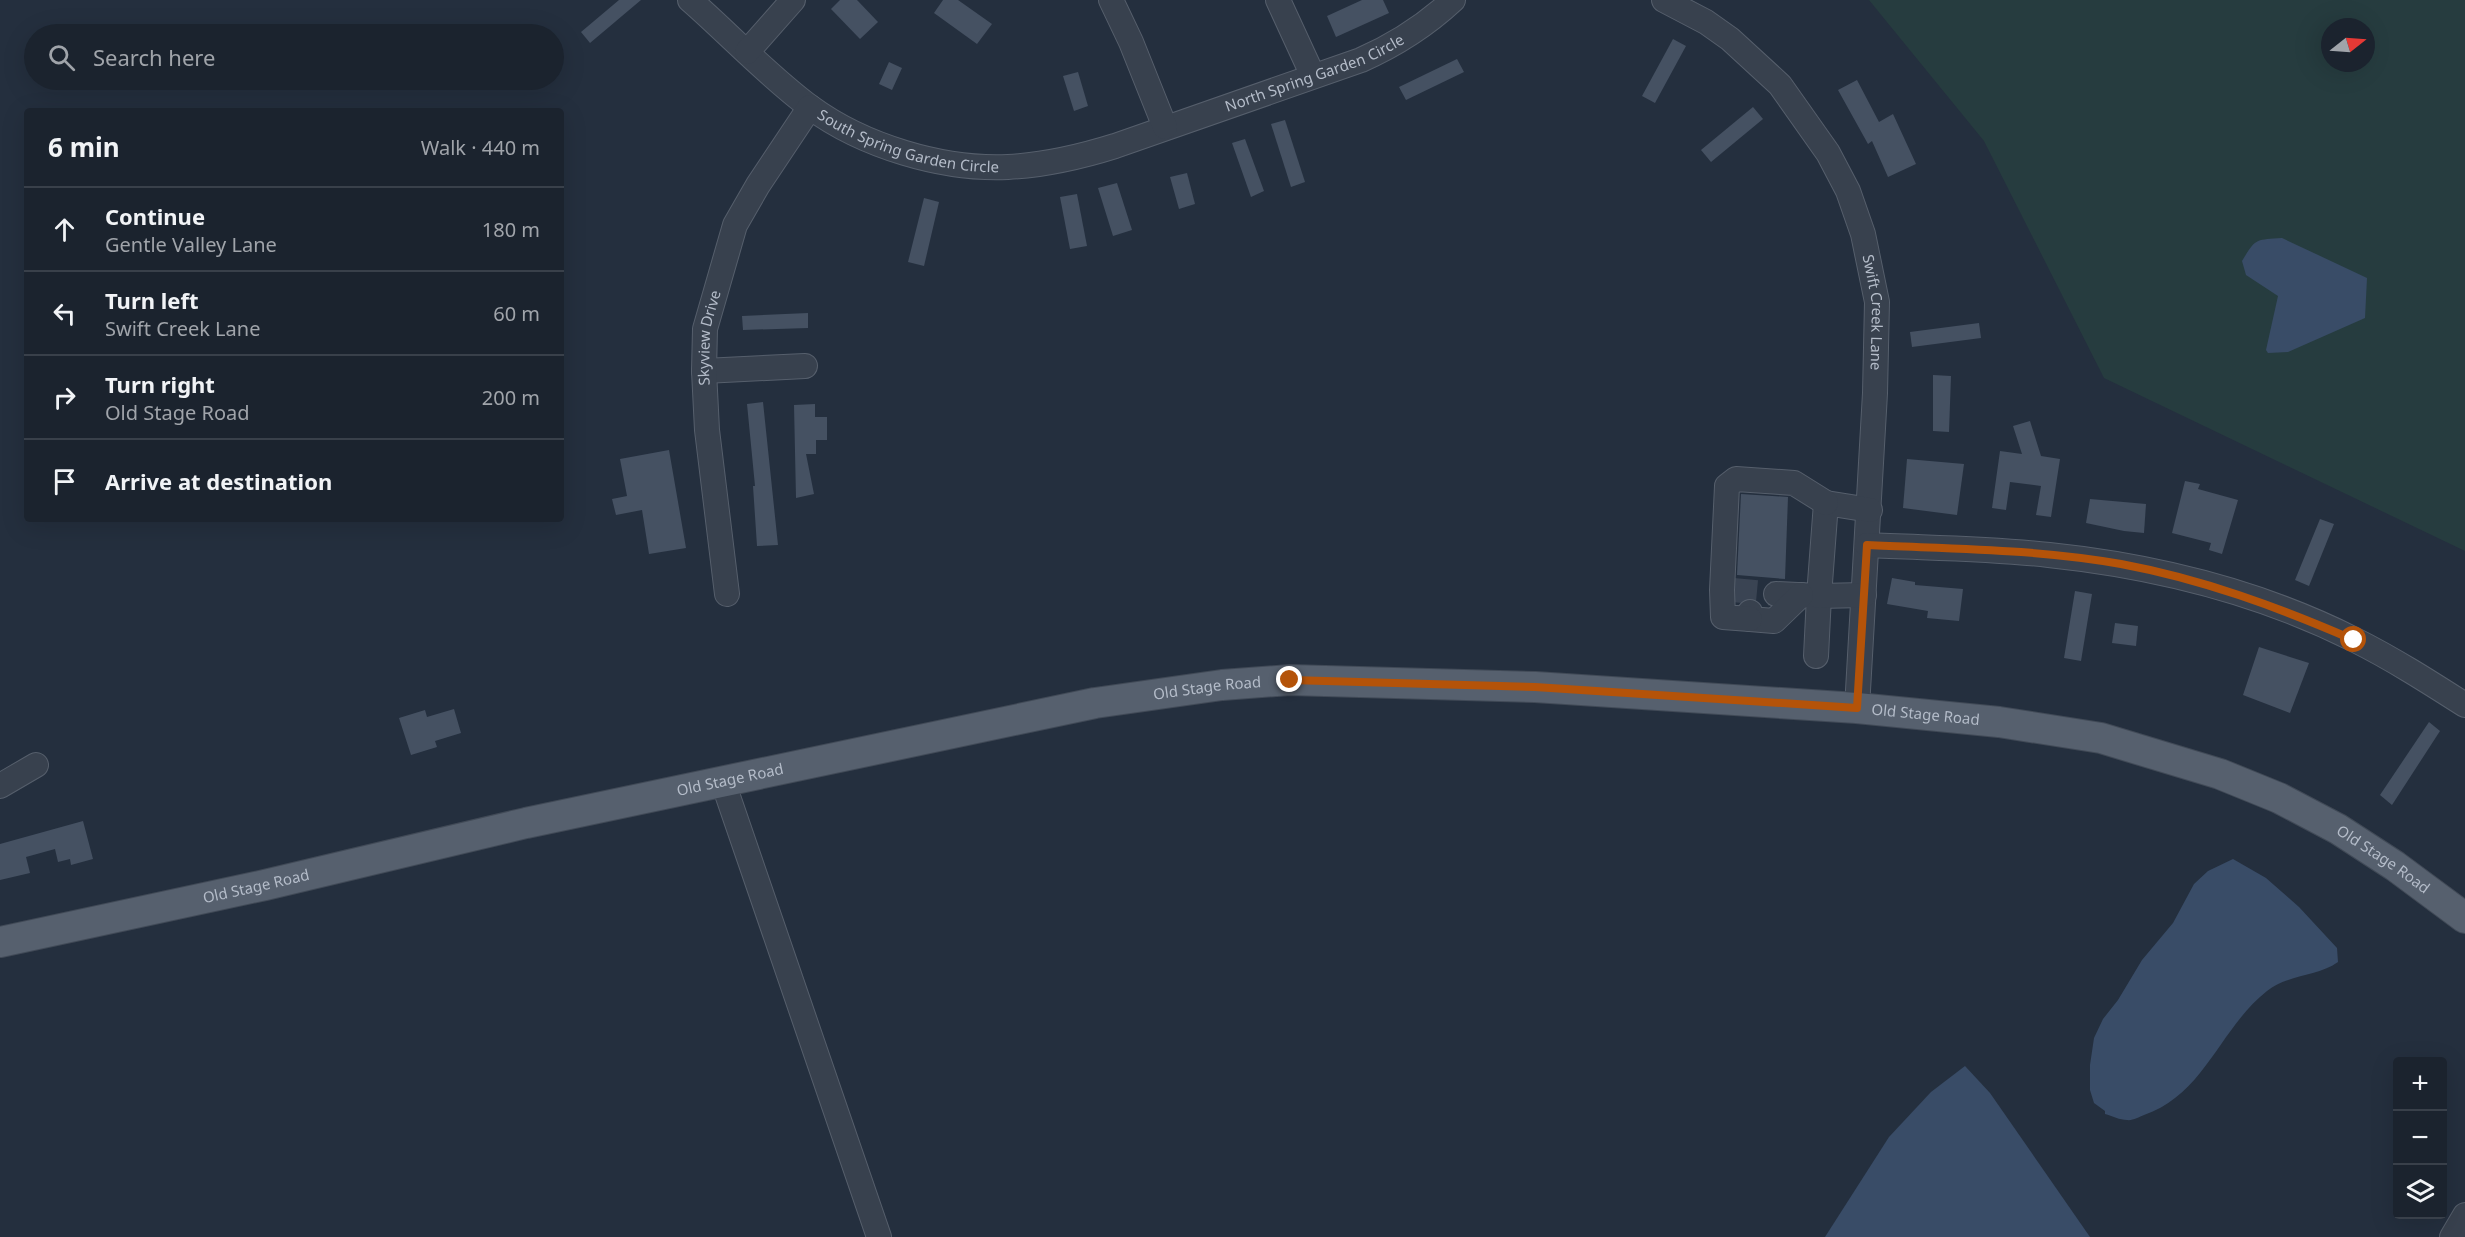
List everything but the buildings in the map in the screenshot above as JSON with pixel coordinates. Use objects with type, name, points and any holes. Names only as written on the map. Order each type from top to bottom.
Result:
[{"type":"main road","name":"Old Stage Road","points":[[0,942],[265,885],[526,823],[1095,704],[1221,686],[1290,680],[1535,687],[1857,708],[1999,722],[2101,738],[2220,774],[2279,798],[2338,829],[2395,866],[2465,918]]},
{"type":"street","name":"South Spring Garden Circle","points":[[690,0],[810,107],[841,126],[901,150],[933,159],[1006,167],[1044,164],[1079,157],[1165,127]]},
{"type":"street","points":[[747,52],[793,0]]},
{"type":"street","points":[[1111,0],[1131,42],[1165,127]]},
{"type":"street","points":[[1278,0],[1313,76]]},
{"type":"street","name":"North Spring Garden Circle","points":[[1165,127],[1361,60],[1396,44],[1436,16],[1453,0]]},
{"type":"street","name":"Swift Creek Lane","points":[[1664,0],[1706,22],[1731,39],[1780,85],[1828,153],[1848,191],[1863,234],[1877,302],[1870,510],[1857,708]]},
{"type":"street","name":"Skyview Drive","points":[[728,594],[707,430],[704,370],[705,329],[735,225],[758,184],[810,107]]},
{"type":"street","points":[[704,370],[805,366]]},
{"type":"street","points":[[1810,596],[1774,621],[1750,615],[1723,617],[1727,590],[1727,486],[1736,478],[1794,483],[1826,503],[1870,510]]},
{"type":"street","points":[[1816,656],[1810,596],[1826,503]]},
{"type":"street","points":[[1867,545],[2047,554],[2120,564],[2228,590],[2354,640],[2465,705]]},
{"type":"street","points":[[1776,594],[1864,596]]},
{"type":"street","points":[[0,786],[36,765]]},
{"type":"street","points":[[723,782],[879,1237]]},
{"type":"street","points":[[2452,1237],[2465,1215]]},
{"type":"green space","points":[[1869,0],[2465,0],[2465,551],[2104,378],[1984,141]]},
{"type":"water","points":[[2282,238],[2367,278],[2365,318],[2288,352],[2268,353],[2266,350],[2278,296],[2246,275],[2242,261],[2257,242]]},
{"type":"water","points":[[2233,859],[2266,878],[2299,907],[2337,948],[2338,962],[2330,967],[2284,981],[2267,991],[2236,1023],[2197,1077],[2165,1105],[2131,1120],[2105,1114],[2105,1111],[2094,1103],[2090,1090],[2090,1065],[2094,1038],[2103,1019],[2118,1000],[2142,960],[2173,923],[2194,884],[2208,871]]},
{"type":"water","points":[[1965,1066],[1990,1093],[2090,1237],[1825,1237],[1889,1137],[1931,1092]]},
{"type":"tunnel","points":[[1733,590],[1776,594]]},
{"type":"route","points":[[1290,680],[1535,687],[1857,708],[1867,545],[2047,554],[2120,564],[2228,590],[2354,640]]}]
